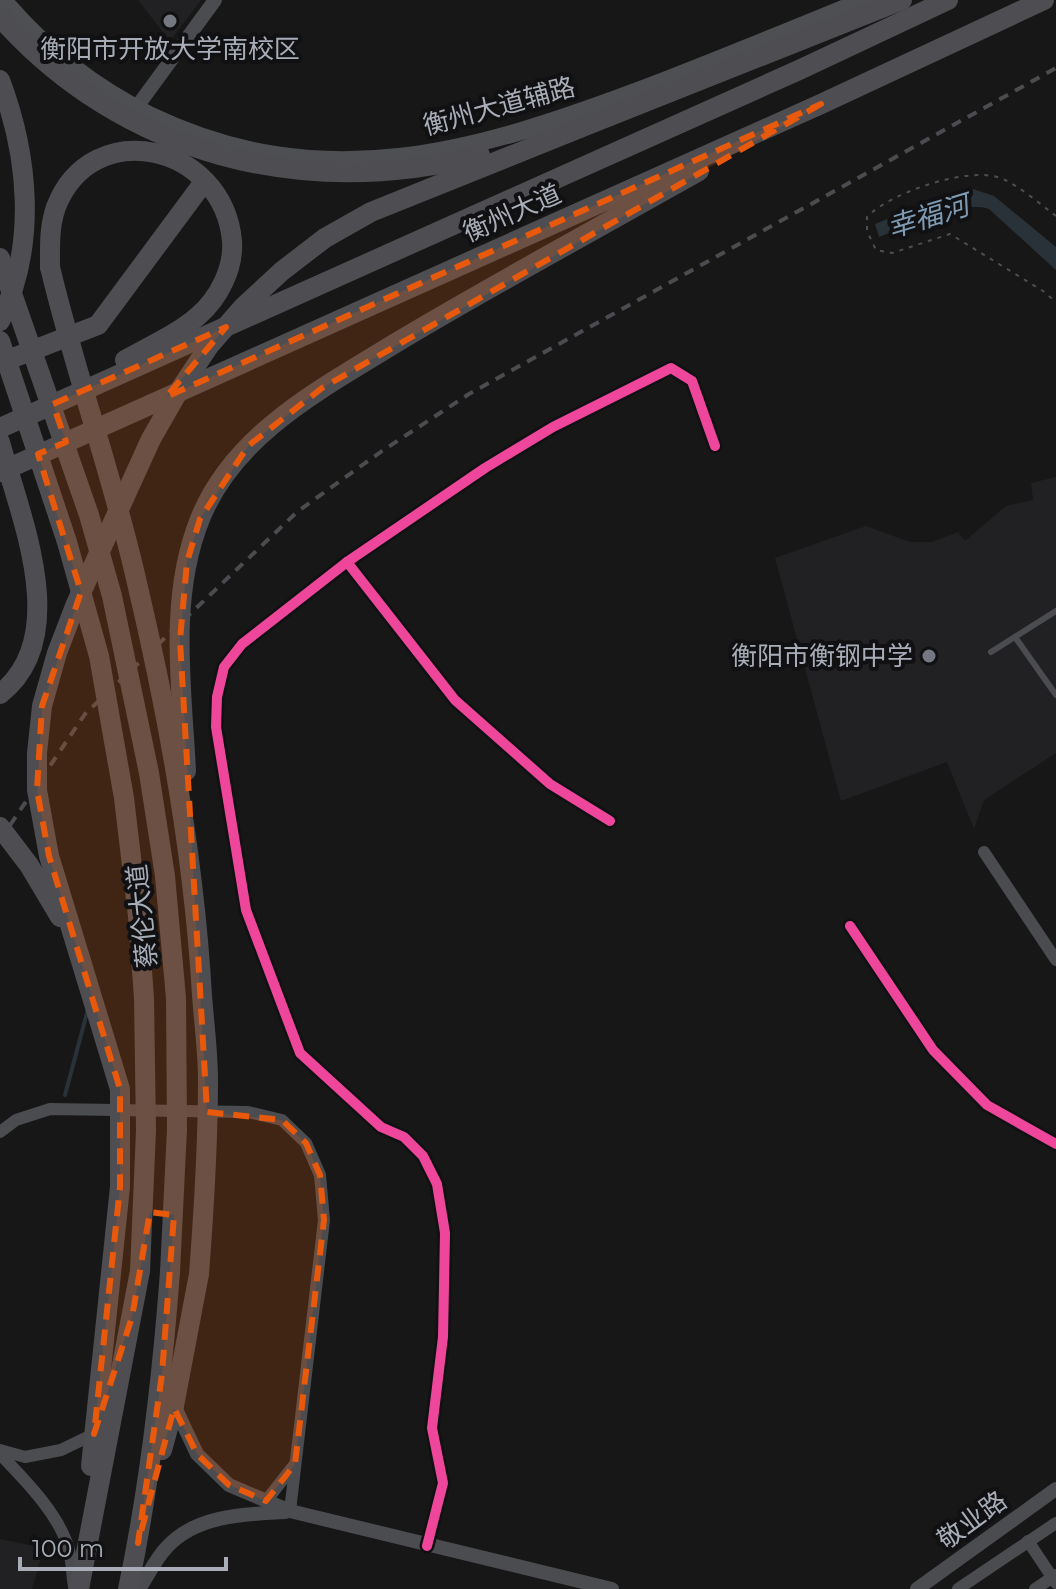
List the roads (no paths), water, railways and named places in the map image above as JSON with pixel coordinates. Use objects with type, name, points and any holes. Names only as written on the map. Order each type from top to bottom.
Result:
[{"type":"highway","points":[[77,1589],[120,1187],[120,1089],[49,856],[41,820],[37,765],[42,706],[75,606],[151,439],[209,346],[243,307],[282,271],[325,238],[410,194],[902,0]]},
{"type":"highway","name":"衡州大道","points":[[0,428],[799,70],[948,0]]},
{"type":"highway","name":"衡州大道","points":[[0,472],[821,104],[1044,0]]},
{"type":"highway","points":[[0,17],[56,71],[96,99],[198,149],[273,169],[328,174],[435,167],[580,128]]},
{"type":"highway","points":[[0,80],[22,155],[26,197],[21,248],[11,298],[0,321]]},
{"type":"highway","points":[[138,1543],[174,1406],[199,1274],[205,1192],[208,1078],[192,875],[180,640],[181,601],[187,562],[200,519],[220,480],[248,446],[322,388],[428,323],[821,104]]},
{"type":"highway","points":[[38,411],[198,316],[217,293],[230,269],[232,246],[229,220],[218,196],[202,175],[182,161],[157,153],[133,151],[110,155],[88,167],[70,183],[56,206],[49,233],[50,267],[62,320],[107,465],[137,582],[174,758],[192,875]]},
{"type":"highway","points":[[0,363],[98,325],[201,186]]},
{"type":"highway","name":"蔡伦大道","points":[[0,258],[89,515],[112,596],[149,773],[165,876],[176,998],[177,1129],[170,1272],[162,1374],[138,1543],[128,1589]]},
{"type":"highway","name":"蔡伦大道","points":[[0,341],[67,542],[99,656],[124,798],[144,998],[146,1130],[140,1271],[77,1589]]},
{"type":"highway","points":[[0,442],[38,596],[38,628],[31,654],[15,682],[0,694]]},
{"type":"highway","points":[[0,827],[29,865],[81,959]]},
{"type":"highway","points":[[94,1434],[132,1317]]},
{"type":"main road","name":"衡州大道辅路","points":[[3,0],[59,58],[97,86],[223,155],[320,161],[406,157],[461,148],[585,111],[865,0]]},
{"type":"street","points":[[133,106],[208,0]]},
{"type":"street","points":[[133,106],[215,0]]},
{"type":"street","points":[[427,1546],[443,1483],[432,1428],[443,1337],[445,1248],[437,1184],[423,1156],[404,1137],[381,1127],[300,1053],[246,910],[216,727],[217,697],[224,667],[242,644],[347,562],[485,468],[553,427],[671,368],[692,381],[715,446]]},
{"type":"street","points":[[347,562],[455,700],[550,784],[610,821]]},
{"type":"street","points":[[984,852],[1056,960]]},
{"type":"street","points":[[850,926],[933,1050],[987,1105],[1056,1144]]},
{"type":"street","points":[[0,1132],[16,1120],[50,1109],[248,1112],[282,1120],[306,1143],[320,1175],[324,1220],[290,1511]]},
{"type":"street","points":[[162,1374],[197,1454],[229,1485],[290,1511],[612,1589]]},
{"type":"street","points":[[0,1452],[25,1457],[61,1450],[94,1434]]},
{"type":"street","points":[[0,1452],[49,1511],[68,1548],[77,1589]]},
{"type":"street","points":[[266,1501],[295,1464]]},
{"type":"street","name":"敬业路","points":[[917,1589],[1056,1489]]},
{"type":"street","points":[[139,1589],[168,1546],[199,1525],[238,1515],[290,1511]]},
{"type":"street","points":[[958,1589],[1056,1523]]},
{"type":"street","points":[[1028,1541],[1055,1578],[1035,1589]]},
{"type":"lane","points":[[991,652],[1056,611]]},
{"type":"lane","points":[[1015,637],[1056,695]]},
{"type":"water","points":[[973,189],[994,196],[1056,247],[1056,270],[989,209],[977,207],[948,211],[879,237],[875,224],[958,191]]},
{"type":"waterway","name":"幸福河","points":[[65,1095],[88,1009]]},
{"type":"railway","points":[[0,840],[85,714],[297,512],[469,394],[1056,68]]},
{"type":"place","name":"衡阳市开放大学南校区","points":[[170,21]]},
{"type":"place","name":"衡阳市衡钢中学","points":[[929,656]]}]
